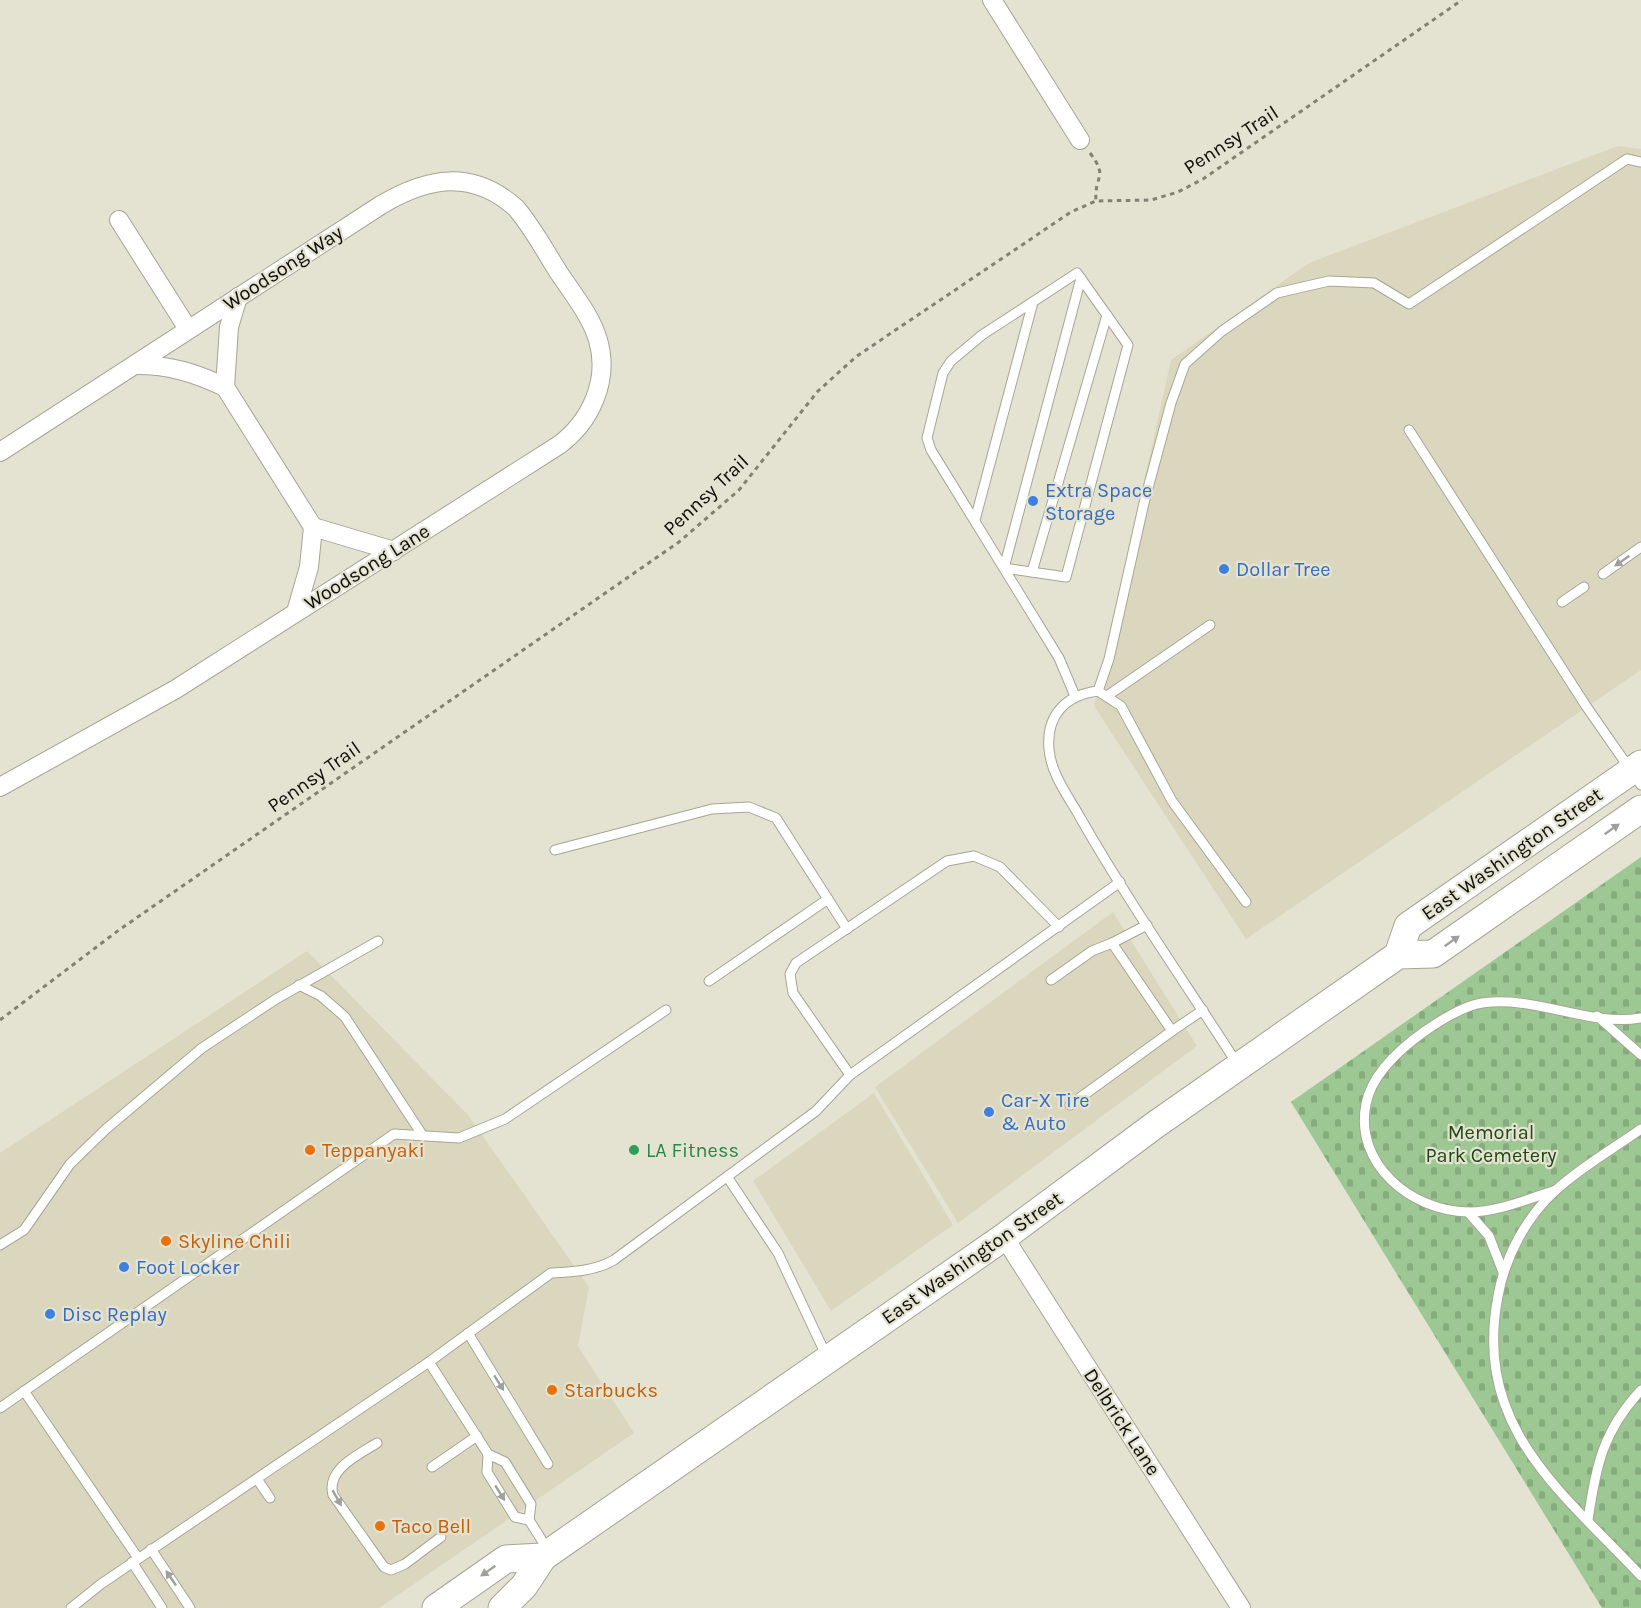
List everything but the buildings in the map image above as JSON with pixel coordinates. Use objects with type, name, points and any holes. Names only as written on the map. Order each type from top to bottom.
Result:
[{"type":"main road","name":"East Washington Street","points":[[1398,955],[1408,926],[1638,773]]},
{"type":"main road","name":"East Washington Street","points":[[502,1608],[524,1586],[546,1554],[1004,1237],[1239,1066],[1398,955],[1433,954],[1641,809]]},
{"type":"main road","points":[[436,1608],[506,1559],[546,1554]]},
{"type":"street","points":[[992,0],[1080,140]]},
{"type":"street","name":"Woodsong Way","points":[[0,452],[403,192],[443,181],[468,183],[501,194],[527,220],[558,270]]},
{"type":"street","points":[[119,220],[188,329]]},
{"type":"street","name":"Woodsong Lane","points":[[0,787],[176,689],[559,445],[581,426],[588,415],[599,384],[601,357],[598,341],[586,314],[558,270]]},
{"type":"street","points":[[225,387],[229,327],[238,297]]},
{"type":"street","points":[[137,365],[160,365],[185,370],[225,387],[313,528],[309,567],[296,612]]},
{"type":"street","points":[[313,528],[394,550]]},
{"type":"street","name":"Delbrick Lane","points":[[1004,1237],[1241,1608]]},
{"type":"lane","points":[[1098,691],[1109,659],[1144,503],[1171,403],[1185,364],[1222,331],[1277,294],[1329,281],[1374,282],[1409,304],[1627,159],[1641,162]]},
{"type":"lane","points":[[1004,567],[1066,577],[1128,345],[1077,273],[974,342],[951,361],[943,373],[927,438],[930,450],[1059,658],[1075,696]]},
{"type":"lane","points":[[1004,567],[1080,278]]},
{"type":"lane","points":[[975,520],[1033,302]]},
{"type":"lane","points":[[1032,572],[1107,315]]},
{"type":"lane","points":[[1409,430],[1586,706],[1638,773]]},
{"type":"lane","points":[[1603,574],[1641,547]]},
{"type":"lane","points":[[1562,602],[1584,587]]},
{"type":"lane","points":[[1107,696],[1210,625]]},
{"type":"lane","points":[[1239,1066],[1120,882],[1053,769],[1048,736],[1053,719],[1061,705],[1075,696],[1098,691],[1121,706],[1172,801],[1246,903]]},
{"type":"lane","points":[[555,850],[712,809],[749,807],[776,818],[848,929]]},
{"type":"lane","points":[[850,1075],[793,993],[790,974],[796,963],[947,861],[974,856],[1000,867],[1059,927]]},
{"type":"lane","points":[[71,1608],[151,1549],[429,1362],[551,1273],[576,1272],[604,1266],[614,1260],[816,1111],[850,1075],[1120,882]]},
{"type":"lane","points":[[709,981],[828,899]]},
{"type":"lane","points":[[1050,980],[1092,951],[1112,944],[1147,925]]},
{"type":"lane","points":[[0,1245],[24,1230],[70,1164],[106,1129],[202,1048],[299,985],[378,941]]},
{"type":"lane","points":[[1112,944],[1172,1031]]},
{"type":"lane","points":[[299,985],[321,996],[345,1017],[423,1136]]},
{"type":"lane","points":[[1556,1190],[1510,1206],[1468,1212],[1438,1208],[1409,1197],[1386,1175],[1371,1151],[1365,1118],[1366,1102],[1380,1073],[1405,1045],[1442,1019],[1481,1003],[1517,1004],[1597,1017],[1641,1018]]},
{"type":"lane","points":[[0,1407],[394,1134],[459,1138],[505,1119],[666,1010]]},
{"type":"lane","points":[[1070,1105],[1203,1010]]},
{"type":"lane","points":[[1597,1017],[1641,1055]]},
{"type":"lane","points":[[1641,1129],[1556,1190],[1533,1215],[1513,1248],[1503,1272],[1493,1320],[1492,1353],[1498,1387],[1523,1445],[1538,1466],[1641,1576]]},
{"type":"lane","points":[[728,1178],[778,1253],[828,1359]]},
{"type":"lane","points":[[1468,1212],[1489,1236],[1503,1272]]},
{"type":"lane","points":[[468,1333],[549,1464]]},
{"type":"lane","points":[[429,1362],[488,1454],[505,1462],[531,1504],[529,1520],[546,1554]]},
{"type":"lane","points":[[1588,1520],[1602,1448],[1613,1424],[1641,1390]]},
{"type":"lane","points":[[24,1391],[135,1560],[162,1608]]},
{"type":"lane","points":[[432,1467],[477,1436]]},
{"type":"lane","points":[[377,1443],[334,1475],[330,1484],[333,1495],[384,1567],[391,1570],[405,1564],[441,1537]]},
{"type":"lane","points":[[488,1454],[487,1472],[514,1517],[529,1520]]},
{"type":"lane","points":[[257,1479],[270,1498]]},
{"type":"lane","points":[[151,1549],[190,1608]]},
{"type":"path","name":"Pennsy Trail","points":[[0,1020],[118,930],[679,542],[739,490],[818,391],[857,356],[1071,212],[1096,201],[1152,200],[1178,192],[1203,179],[1462,0]]},
{"type":"path","points":[[1080,140],[1100,167],[1101,176],[1095,187],[1096,201]]},
{"type":"shaded area","points":[[1618,146],[1641,149],[1641,670],[1246,939],[1094,706],[1171,360],[1309,263]]},
{"type":"shaded area","points":[[1113,912],[1197,1046],[958,1223],[875,1087]]},
{"type":"shaded area","points":[[307,951],[468,1115],[589,1287],[578,1346],[634,1433],[379,1608],[0,1608],[0,1153]]},
{"type":"shaded area","points":[[874,1093],[953,1225],[831,1311],[753,1181]]},
{"type":"green space","name":"Memorial Park Cemetery","points":[[1641,857],[1641,1608],[1602,1608],[1291,1102]]},
{"type":"place","name":"Extra Space Storage","points":[[1033,501]]},
{"type":"place","name":"Dollar Tree","points":[[1224,569]]},
{"type":"place","name":"Car-X Tire & Auto","points":[[989,1112]]},
{"type":"place","name":"Teppanyaki","points":[[310,1150]]},
{"type":"place","name":"LA Fitness","points":[[634,1150]]},
{"type":"place","name":"Skyline Chili","points":[[166,1241]]},
{"type":"place","name":"Foot Locker","points":[[124,1267]]},
{"type":"place","name":"Disc Replay","points":[[50,1314]]},
{"type":"place","name":"Starbucks","points":[[552,1390]]},
{"type":"place","name":"Taco Bell","points":[[380,1526]]}]
